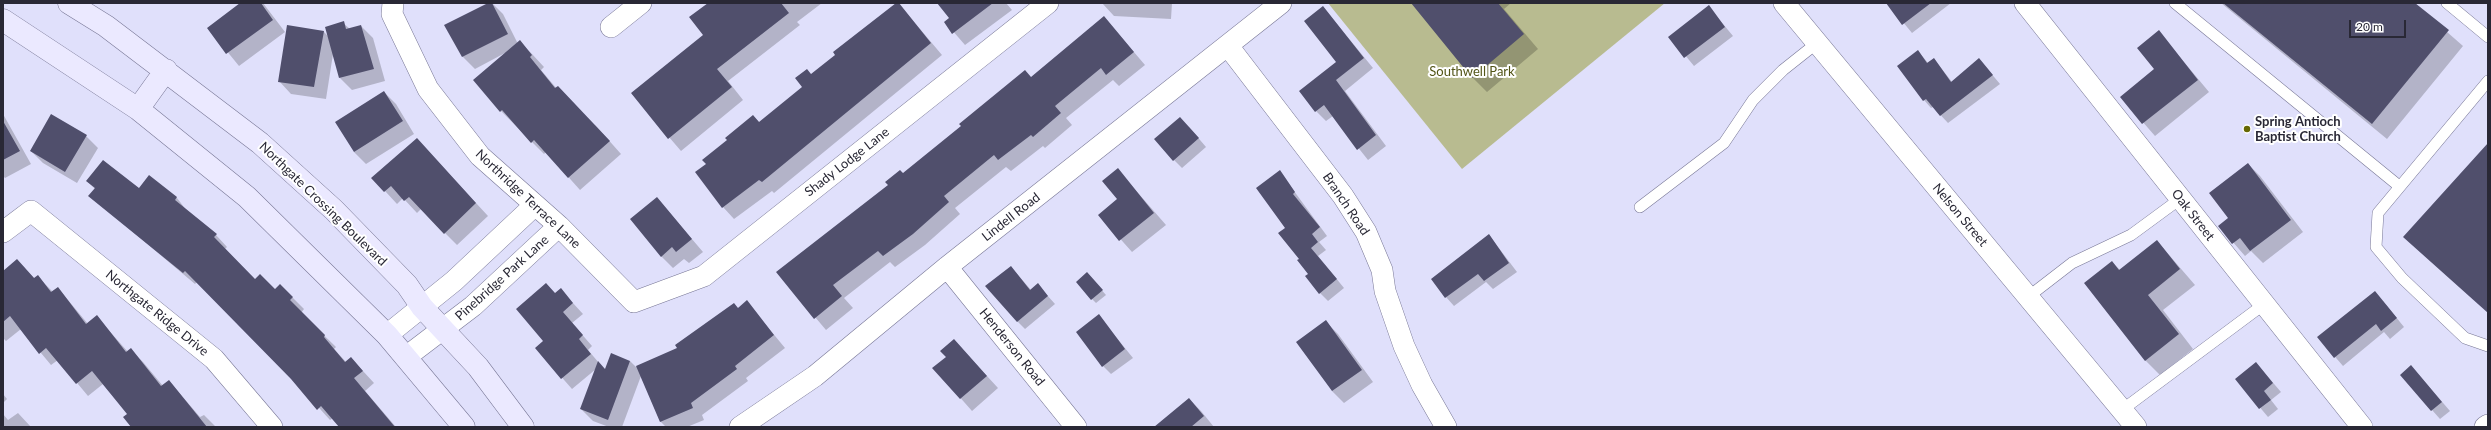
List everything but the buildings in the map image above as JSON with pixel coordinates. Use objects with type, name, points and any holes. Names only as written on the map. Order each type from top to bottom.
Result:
[{"type":"main road","name":"Northgate Crossing Boulevard","points":[[69,3],[106,26],[166,70],[260,143],[334,210],[407,285],[422,307],[478,367],[523,427]]},
{"type":"main road","points":[[3,20],[138,109],[248,197],[387,335],[464,427]]},
{"type":"main road","points":[[138,109],[166,70]]},
{"type":"street","name":"Northridge Terrace Lane","points":[[393,3],[392,14],[428,89],[480,156],[559,226],[634,302]]},
{"type":"street","points":[[611,27],[642,3]]},
{"type":"street","name":"Shady Lodge Lane","points":[[634,302],[704,276],[1048,3]]},
{"type":"street","name":"Lindell Road","points":[[740,427],[814,376],[947,267],[1281,3]]},
{"type":"street","name":"Nelson Street","points":[[1784,3],[2136,427]]},
{"type":"street","name":"Oak Street","points":[[2025,3],[2263,305],[2362,427]]},
{"type":"street","name":"Branch Road","points":[[1228,46],[1343,196],[1366,232],[1382,270],[1385,291],[1404,346],[1422,385],[1446,427]]},
{"type":"street","points":[[387,335],[454,281],[535,205]]},
{"type":"street","name":"Northgate Ridge Drive","points":[[3,232],[31,211],[214,359],[272,427]]},
{"type":"street","name":"Pinebridge Park Lane","points":[[406,357],[474,306],[559,226]]},
{"type":"street","name":"Henderson Road","points":[[947,267],[1076,427]]},
{"type":"lane","points":[[2175,3],[2399,186]]},
{"type":"lane","points":[[2447,3],[2488,38]]},
{"type":"lane","points":[[1640,207],[1724,143],[1753,100],[1783,70],[1816,43]]},
{"type":"lane","points":[[2488,81],[2378,213],[2376,247],[2402,278],[2465,338],[2488,346]]},
{"type":"lane","points":[[2028,297],[2072,263],[2131,235],[2180,199]]},
{"type":"lane","points":[[2122,410],[2263,305]]},
{"type":"green space","name":"Southwell Park","points":[[1328,3],[1665,3],[1462,169]]},
{"type":"place","name":"Spring Antioch Baptist Church","points":[[2247,129]]}]
